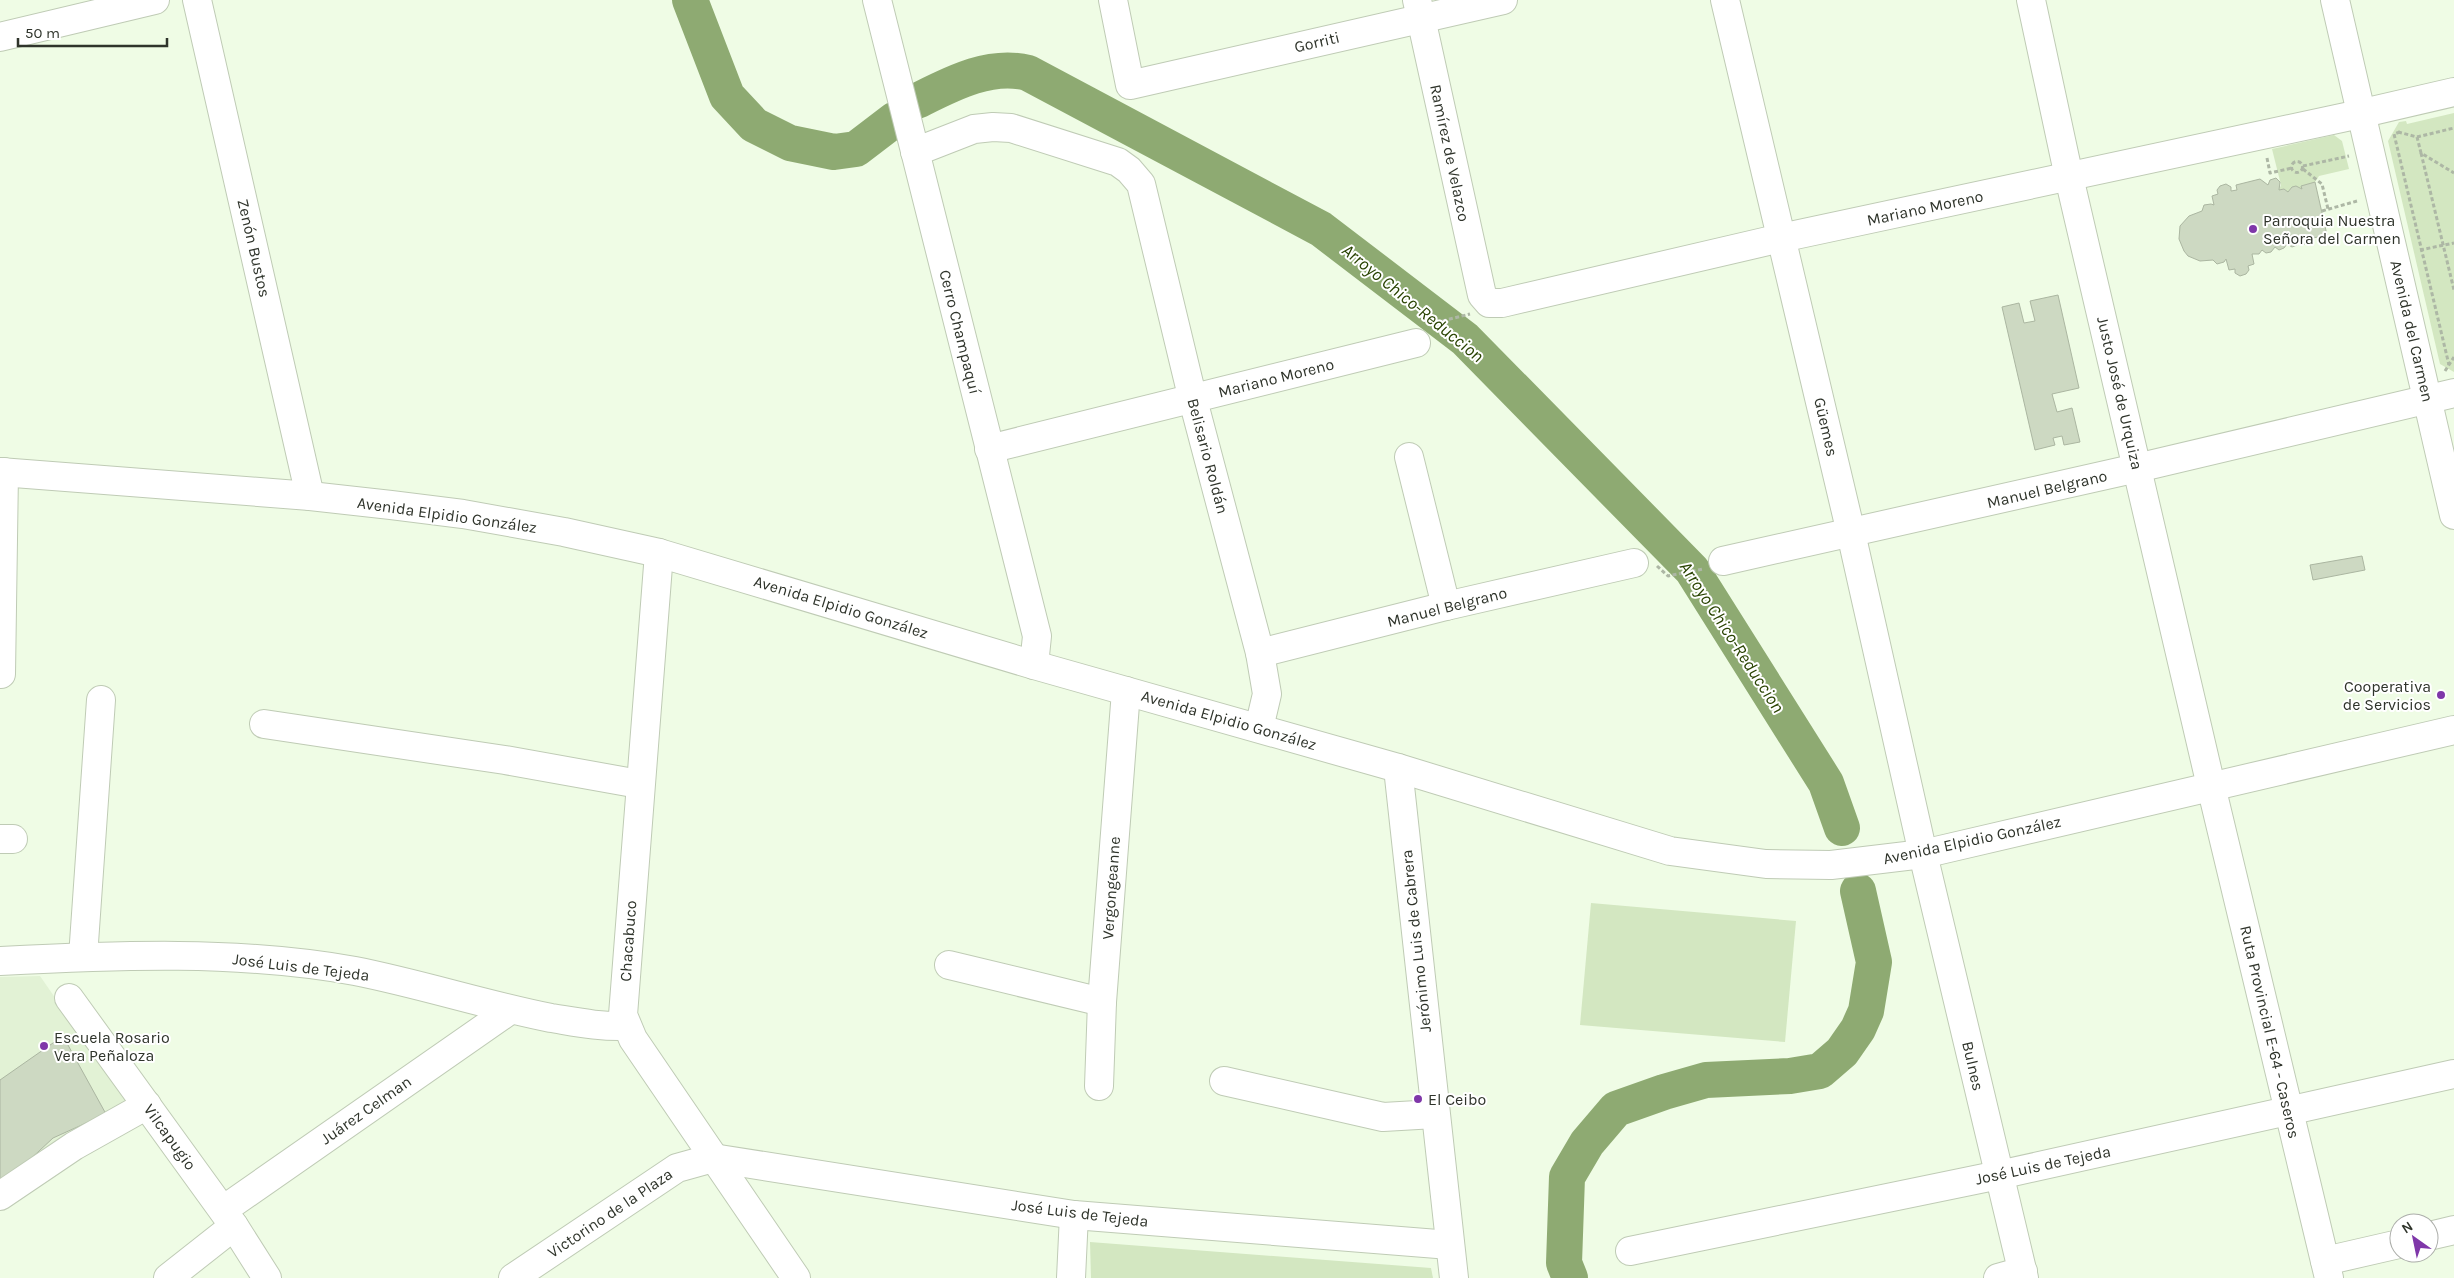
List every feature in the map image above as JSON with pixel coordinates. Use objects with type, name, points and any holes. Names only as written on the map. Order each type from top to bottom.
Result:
[{"type":"street","points":[[0,37],[156,0]]},
{"type":"street","name":"Zenón Bustos","points":[[197,0],[310,496]]},
{"type":"street","name":"Cerro Champaquí","points":[[877,0],[1036,636],[1034,665]]},
{"type":"street","name":"Gorriti","points":[[1113,0],[1130,85],[1419,9],[1503,0]]},
{"type":"street","name":"Güemes","points":[[1725,0],[1851,533],[1923,854]]},
{"type":"street","name":"Justo José de Urquiza","points":[[2031,0],[2069,177],[2211,786]]},
{"type":"street","name":"Avenida del Carmen","points":[[2335,0],[2363,114],[2454,515]]},
{"type":"street","name":"Ramírez de Velazco","points":[[1419,9],[1484,307]]},
{"type":"street","name":"Mariano Moreno","points":[[1484,307],[1781,238],[2363,114],[2454,92]]},
{"type":"street","name":"Belisario Roldán","points":[[915,152],[974,129],[1011,128],[1118,162],[1130,170],[1141,184],[1193,400],[1260,653],[1267,694],[1259,728]]},
{"type":"street","name":"Mariano Moreno","points":[[989,449],[1193,400],[1422,334]]},
{"type":"street","name":"Manuel Belgrano","points":[[1714,565],[2454,393]]},
{"type":"street","points":[[1409,457],[1446,606]]},
{"type":"street","points":[[1,465],[1,674]]},
{"type":"street","name":"Avenida Elpidio González","points":[[1,465],[310,496],[463,514],[564,532],[659,553],[1034,665],[1398,768],[1670,851],[1766,864],[1831,865],[1923,854],[2454,730]]},
{"type":"street","name":"Chacabuco","points":[[659,553],[639,784],[623,1015],[626,1026],[713,1158],[796,1278]]},
{"type":"street","name":"Manuel Belgrano","points":[[1260,653],[1446,606],[1646,565]]},
{"type":"street","name":"Vergongeanne","points":[[1099,1086],[1102,1002],[1126,691]]},
{"type":"street","points":[[83,957],[101,700]]},
{"type":"street","points":[[264,724],[504,760],[639,784]]},
{"type":"street","name":"Jerónimo Luis de Cabrera","points":[[1398,768],[1454,1278]]},
{"type":"street","name":"Ruta Provincial E-64 - Caseros","points":[[2211,786],[2327,1270]]},
{"type":"street","name":"Bulnes","points":[[1923,854],[1999,1175],[2015,1276]]},
{"type":"street","name":"José Luis de Tejeda","points":[[0,961],[83,957],[261,959],[356,972],[510,1010],[603,1027],[626,1026]]},
{"type":"street","points":[[949,965],[1102,1002]]},
{"type":"street","name":"Vilcapugio","points":[[69,998],[228,1218],[267,1278]]},
{"type":"street","name":"Juárez Celman","points":[[168,1278],[228,1218],[510,1010]]},
{"type":"street","name":"José Luis de Tejeda","points":[[1630,1250],[1999,1175],[2454,1074]]},
{"type":"street","points":[[1224,1082],[1383,1117],[1435,1114]]},
{"type":"street","points":[[0,1196],[74,1146],[147,1105]]},
{"type":"street","name":"José Luis de Tejeda","points":[[713,1158],[1074,1215],[1450,1246]]},
{"type":"street","name":"Victorino de la Plaza","points":[[512,1278],[677,1168],[713,1158]]},
{"type":"street","points":[[1069,1277],[1074,1215]]},
{"type":"street","points":[[2439,1234],[2454,1230]]},
{"type":"street","points":[[2327,1270],[2389,1248]]},
{"type":"path","points":[[2394,130],[2417,137],[2454,128]]},
{"type":"path","points":[[2400,132],[2394,134],[2449,365]]},
{"type":"path","points":[[2417,137],[2454,290]]},
{"type":"path","points":[[2292,168],[2297,173],[2303,167],[2371,151]]},
{"type":"path","points":[[2422,152],[2454,173]]},
{"type":"path","points":[[2270,173],[2292,168],[2296,162],[2322,184],[2328,209]]},
{"type":"path","points":[[2322,211],[2381,194]]},
{"type":"path","points":[[2395,256],[2454,243]]},
{"type":"path","points":[[1422,334],[1484,307]]},
{"type":"path","points":[[1646,565],[1668,576],[1714,565]]},
{"type":"shaded area","points":[[2454,113],[2454,372],[2440,364],[2388,141],[2399,122],[2406,121],[2407,124]]},
{"type":"shaded area","points":[[2334,135],[2342,141],[2349,169],[2319,176],[2315,182],[2301,186],[2302,189],[2296,186],[2292,187],[2288,192],[2284,189],[2279,190],[2281,185],[2272,149]]},
{"type":"shaded area","points":[[1591,903],[1796,921],[1785,1042],[1580,1025]]},
{"type":"shaded area","name":"Escuela Rosario Vera Peñaloza","points":[[40,976],[136,1115],[0,1185],[0,977]]},
{"type":"shaded area","points":[[1090,1242],[1431,1268],[1433,1278],[1091,1278]]},
{"type":"building","name":"Parroquia Nuestra Señora del Carmen","points":[[2276,178],[2280,182],[2279,190],[2284,189],[2288,192],[2292,187],[2296,186],[2302,189],[2301,186],[2315,182],[2327,235],[2313,238],[2309,243],[2304,244],[2299,241],[2297,245],[2292,247],[2287,244],[2279,250],[2275,247],[2271,252],[2266,253],[2262,250],[2259,254],[2252,254],[2254,264],[2248,266],[2249,270],[2246,274],[2240,276],[2235,273],[2235,269],[2229,270],[2226,259],[2224,262],[2217,264],[2213,260],[2200,261],[2188,256],[2179,239],[2180,226],[2189,216],[2202,211],[2204,205],[2214,205],[2212,196],[2218,194],[2217,190],[2220,186],[2226,184],[2231,187],[2231,191],[2237,190],[2236,185],[2260,179],[2268,185],[2270,180]]},
{"type":"building","points":[[2058,295],[2079,388],[2052,394],[2057,412],[2072,408],[2080,442],[2064,445],[2062,436],[2053,438],[2055,445],[2035,450],[2002,307],[2019,303],[2024,323],[2035,321],[2030,301]]},
{"type":"building","points":[[2362,556],[2365,570],[2313,580],[2310,565]]},
{"type":"building","points":[[63,1036],[106,1114],[53,1138],[9,1179],[0,1181],[0,1080]]},
{"type":"waterway","name":"Arroyo Chico-Reduccion","points":[[690,0],[727,96],[754,125],[790,143],[834,152],[856,149],[894,120]]},
{"type":"waterway","name":"Arroyo Chico-Reduccion","points":[[917,101],[957,82],[985,73],[999,71],[1028,73],[1321,229],[1465,339],[1692,570],[1826,783],[1842,828]]},
{"type":"waterway","name":"Arroyo Chico-Reduccion","points":[[1570,1278],[1564,1263],[1567,1177],[1587,1143],[1616,1109],[1706,1080],[1790,1076],[1820,1071],[1842,1052],[1858,1029],[1866,1011],[1874,962],[1858,891]]},
{"type":"place","name":"Parroquia Nuestra Señora del Carmen","points":[[2253,229]]},
{"type":"place","name":"Cooperativa de Servicios","points":[[2441,695]]},
{"type":"place","name":"Escuela Rosario Vera Peñaloza","points":[[44,1046]]},
{"type":"place","name":"El Ceibo","points":[[1418,1099]]}]
